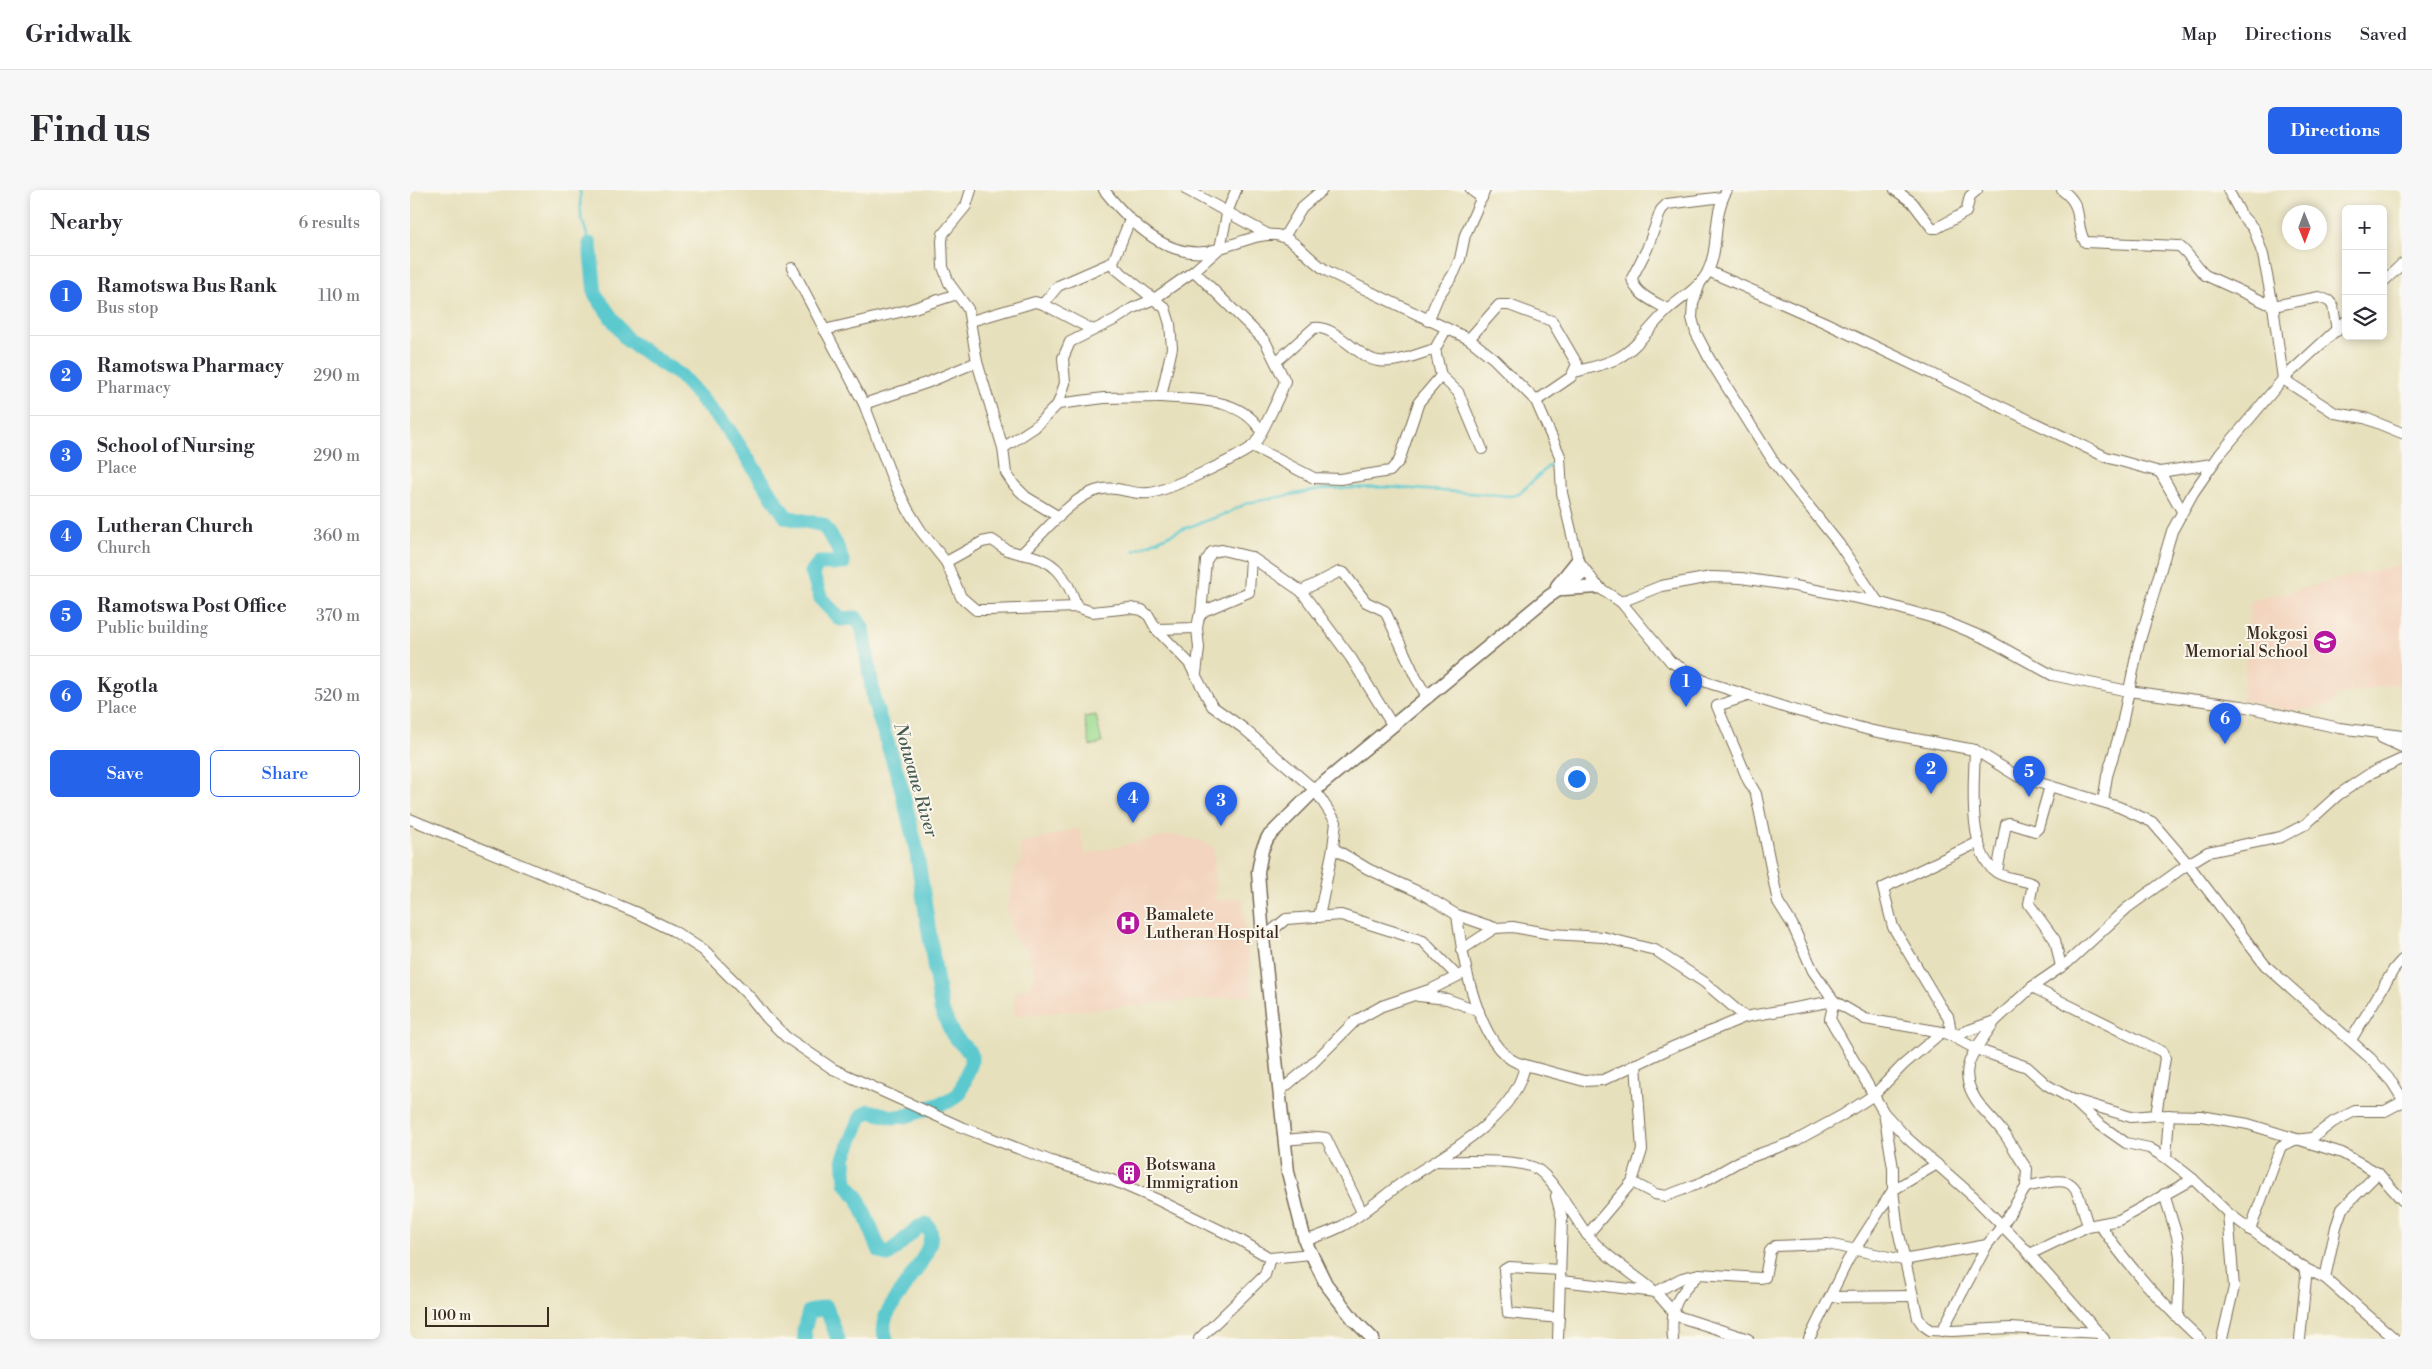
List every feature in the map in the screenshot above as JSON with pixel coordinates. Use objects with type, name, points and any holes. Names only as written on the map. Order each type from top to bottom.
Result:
[{"type":"main road","points":[[1552,594],[1578,560]]},
{"type":"main road","points":[[1373,1339],[1354,1320],[1326,1284],[1305,1241],[1288,1172],[1263,938],[1258,872],[1262,850],[1268,837],[1315,790],[1552,594],[1585,572]]},
{"type":"main road","points":[[1552,594],[1576,586],[1598,587]]},
{"type":"street","points":[[971,190],[966,206],[943,234],[943,267],[949,283],[968,309],[977,362],[1003,448],[1006,473],[1014,485],[1041,507],[1059,517]]},
{"type":"street","points":[[1104,190],[1130,220],[1155,238],[1172,247],[1204,252],[1269,235],[1284,237],[1323,269],[1469,339],[1493,358],[1536,400],[1560,456],[1562,493],[1578,560],[1585,572],[1598,587],[1621,602],[1671,662],[1706,682],[1747,696],[1873,731],[1975,750],[2017,776],[2103,802],[2152,822],[2188,864],[2265,965],[2350,1040],[2392,1082],[2402,1100],[2386,1111],[2355,1111],[2333,1122],[2312,1138],[2295,1140],[2281,1146],[2250,1230]]},
{"type":"street","points":[[1187,190],[1228,210],[1269,235]]},
{"type":"street","points":[[1003,448],[1035,427],[1058,404],[1066,383],[1063,358],[1070,342],[1116,319],[1133,308],[1154,299],[1194,271],[1220,248],[1228,210],[1236,190]]},
{"type":"street","points":[[1284,237],[1302,207],[1322,190]]},
{"type":"street","points":[[1428,321],[1438,297],[1460,258],[1465,235],[1484,194],[1471,190]]},
{"type":"street","points":[[1895,190],[1912,202],[1932,228],[1936,228],[1966,212],[1970,196],[1977,190]]},
{"type":"street","points":[[2062,190],[2077,207],[2085,242],[2179,246],[2196,267],[2205,274],[2273,306],[2319,298],[2329,301],[2333,306],[2337,330]]},
{"type":"street","points":[[2228,190],[2242,216],[2254,229],[2262,255],[2273,306],[2283,379],[2335,413],[2366,418],[2402,433]]},
{"type":"street","points":[[1668,309],[1642,294],[1634,287],[1632,278],[1647,249],[1661,210],[1667,204],[1676,201],[1725,194],[1708,271],[1700,283],[1693,303],[1692,318],[1696,334],[1710,360],[1775,464],[1839,544],[1878,602]]},
{"type":"street","points":[[1130,220],[1113,262],[1115,268],[1165,308],[1171,329],[1170,364],[1161,397]]},
{"type":"street","points":[[1043,304],[1058,286],[1113,262]]},
{"type":"street","points":[[2387,278],[2402,264]]},
{"type":"street","points":[[792,268],[864,404],[892,478],[908,510],[921,531],[946,562],[961,597],[976,610],[1076,607],[1092,612],[1130,608],[1142,610],[1149,616],[1156,629],[1189,663],[1212,706],[1243,728],[1315,790],[1336,822],[1333,848],[1319,917]]},
{"type":"street","points":[[1021,554],[1059,517],[1087,494],[1103,488],[1149,493],[1160,491],[1190,479],[1252,446],[1284,384],[1270,348],[1194,271]]},
{"type":"street","points":[[1708,271],[1824,322],[2106,457],[2160,472],[2212,464]]},
{"type":"street","points":[[1574,372],[1619,357],[1668,309],[1700,283]]},
{"type":"street","points":[[824,330],[908,310],[957,294]]},
{"type":"street","points":[[971,321],[1030,303],[1043,304],[1093,330]]},
{"type":"street","points":[[1469,339],[1498,305],[1509,305],[1552,321],[1577,364],[1571,377],[1536,400]]},
{"type":"street","points":[[2103,802],[2158,574],[2172,531],[2182,511],[2212,464],[2283,379],[2342,325]]},
{"type":"street","points":[[1276,362],[1311,330],[1318,327],[1328,330],[1376,361],[1399,360],[1435,348],[1446,329]]},
{"type":"street","points":[[1435,348],[1441,376],[1458,392],[1482,449]]},
{"type":"street","points":[[864,404],[929,382],[977,362]]},
{"type":"street","points":[[1252,446],[1314,478],[1340,479],[1390,471],[1399,461],[1419,402],[1441,376]]},
{"type":"street","points":[[1058,404],[1104,398],[1161,397],[1210,400],[1234,408],[1254,420],[1261,431]]},
{"type":"street","points":[[2160,472],[2182,511]]},
{"type":"street","points":[[946,562],[982,542],[992,540],[1007,550],[1040,558],[1062,574],[1069,584],[1076,607]]},
{"type":"street","points":[[1196,674],[1197,628],[1202,613],[1206,561],[1212,552],[1222,550],[1251,557],[1301,591],[1351,658],[1393,726]]},
{"type":"street","points":[[1202,613],[1249,592],[1251,557]]},
{"type":"street","points":[[1301,591],[1339,572],[1344,573],[1366,602],[1385,612],[1416,678],[1428,698]]},
{"type":"street","points":[[1621,602],[1660,586],[1710,577],[1741,578],[1795,586],[1878,602],[1944,621],[1987,639],[2052,675],[2128,692],[2242,706],[2372,734],[2402,736]]},
{"type":"street","points":[[1156,629],[1197,628]]},
{"type":"street","points":[[1747,696],[1717,706],[1748,780],[1756,794],[1778,902],[1792,924],[1813,971],[1834,1001],[1865,1019],[1942,1032],[1976,1049],[2027,1067],[2047,1085],[2072,1099],[2131,1117],[2156,1115],[2201,1116],[2248,1124],[2295,1140],[2342,1152],[2378,1173],[2402,1200]]},
{"type":"street","points":[[2372,734],[2402,746]]},
{"type":"street","points":[[1975,750],[1973,802],[1980,842],[1996,872],[2033,884],[2029,904],[2055,940],[2061,967]]},
{"type":"street","points":[[1942,1331],[1987,1245],[2002,1226],[2026,1187],[2027,1169],[2015,1154],[2003,1132],[1981,1106],[1967,1083],[1967,1067],[1995,1020],[2032,987],[2061,967],[2127,908],[2188,864],[2208,852],[2281,837],[2306,824],[2338,795],[2371,773],[2402,759]]},
{"type":"street","points":[[1996,872],[2006,824],[2009,823],[2035,831],[2038,828],[2050,786]]},
{"type":"street","points":[[410,819],[635,912],[672,930],[710,956],[786,1037],[832,1069],[959,1126],[1112,1180],[1147,1195],[1240,1240],[1270,1258],[1311,1254]]},
{"type":"street","points":[[1952,1036],[1948,1016],[1893,927],[1883,888],[1980,842]]},
{"type":"street","points":[[1333,848],[1368,869],[1421,893],[1457,915],[1495,928],[1513,927],[1551,934],[1603,937],[1655,950],[1704,982],[1745,1018]]},
{"type":"street","points":[[1263,938],[1286,919],[1341,915],[1424,941],[1462,974]]},
{"type":"street","points":[[1457,915],[1462,974],[1491,1035],[1504,1056],[1514,1063],[1525,1064],[1541,1071],[1584,1081],[1603,1080],[1745,1018],[1834,1001]]},
{"type":"street","points":[[1461,950],[1495,928]]},
{"type":"street","points":[[2350,1040],[2394,969],[2402,960]]},
{"type":"street","points":[[1280,1091],[1311,1066],[1355,1021],[1382,1006],[1432,989],[1462,974]]},
{"type":"street","points":[[2032,987],[2162,1052],[2165,1058],[2156,1115]]},
{"type":"street","points":[[1412,996],[1447,999],[1479,1011]]},
{"type":"street","points":[[1834,1001],[1830,1019],[1884,1113],[1936,1164],[1975,1198],[2030,1254],[2101,1336]]},
{"type":"street","points":[[1952,1036],[1995,1020]]},
{"type":"street","points":[[1632,1182],[1655,1194],[1666,1196],[1703,1182],[1740,1161],[1795,1141],[1842,1116],[1874,1095],[1903,1065],[1942,1032]]},
{"type":"street","points":[[1305,1241],[1344,1226],[1405,1181],[1438,1161],[1486,1124],[1507,1102],[1522,1080],[1525,1064]]},
{"type":"street","points":[[1587,1235],[1632,1182],[1642,1150],[1636,1064]]},
{"type":"street","points":[[2072,1099],[2100,1124],[2126,1143],[2149,1148],[2166,1158],[2193,1179],[2228,1213],[2304,1268],[2325,1278],[2395,1339]]},
{"type":"street","points":[[1884,1113],[1893,1168],[1893,1190],[1903,1260],[1918,1318],[1929,1335],[1942,1331],[2010,1328],[2101,1336]]},
{"type":"street","points":[[2166,1158],[2169,1115]]},
{"type":"street","points":[[1284,1140],[1326,1138],[1362,1212]]},
{"type":"street","points":[[1438,1161],[1514,1163],[1537,1169],[1554,1188],[1587,1235],[1629,1272],[1656,1292],[1672,1311],[1680,1317],[1748,1339]]},
{"type":"street","points":[[1809,1339],[1854,1249],[1893,1190],[1936,1164]]},
{"type":"street","points":[[2325,1278],[2336,1227],[2342,1209],[2378,1173]]},
{"type":"street","points":[[2030,1254],[2088,1226],[2119,1220],[2193,1179]]},
{"type":"street","points":[[2026,1187],[2058,1180],[2070,1183],[2078,1193],[2088,1226]]},
{"type":"street","points":[[1554,1188],[1562,1218],[1558,1339]]},
{"type":"street","points":[[2164,1194],[2177,1236],[2180,1257],[2178,1317]]},
{"type":"street","points":[[2222,1339],[2234,1287],[2228,1213]]},
{"type":"street","points":[[2100,1225],[2113,1244],[2200,1339]]},
{"type":"street","points":[[1559,1318],[1508,1313],[1504,1270],[1508,1267],[1656,1292],[1682,1278],[1700,1274],[1765,1277],[1770,1250],[1775,1246],[1828,1244],[1903,1260],[1987,1245]]},
{"type":"street","points":[[1199,1339],[1264,1275],[1270,1258]]},
{"type":"street","points":[[2300,1339],[2306,1278],[2304,1268]]},
{"type":"street","points":[[1673,1339],[1672,1311],[1687,1287],[1700,1274]]},
{"type":"street","points":[[1831,1297],[1912,1296]]},
{"type":"shaded area","name":"Mokgosi Memorial School","points":[[2402,564],[2402,683],[2334,696],[2333,705],[2290,711],[2242,700],[2251,601]]},
{"type":"shaded area","name":"Bamalete Lutheran Hospital","points":[[1079,828],[1085,854],[1171,835],[1202,841],[1214,848],[1215,900],[1242,898],[1252,995],[1014,1016],[1015,992],[1029,988],[1035,976],[1025,949],[1014,937],[1007,909],[1017,864],[1023,863],[1020,844]]},
{"type":"green space","points":[[1096,715],[1102,743],[1090,746],[1084,717]]},
{"type":"waterway","name":"Notwane River","points":[[580,190],[581,216],[590,244]]},
{"type":"waterway","name":"Notwane River","points":[[590,244],[595,294],[627,340],[681,376],[728,429],[786,517],[823,525],[836,544],[843,563],[819,563],[812,572],[821,599],[840,619],[856,618],[863,629],[874,701],[900,783],[916,848],[941,1009],[953,1035],[971,1054],[971,1063],[960,1093],[949,1101],[906,1116],[893,1117],[869,1111],[861,1117],[844,1158],[846,1183],[858,1198],[880,1251],[888,1255],[917,1228],[926,1224],[931,1233],[924,1257],[885,1319],[886,1339]]},
{"type":"waterway","points":[[1134,551],[1183,529],[1228,513],[1247,503],[1323,489],[1386,487],[1511,496],[1519,494],[1552,463]]},
{"type":"waterway","name":"Notwane River","points":[[805,1339],[804,1330],[809,1312],[826,1307],[838,1339]]},
{"type":"place","name":"Mokgosi Memorial School","points":[[2325,642]]},
{"type":"place","name":"Ramotswa Bus Rank","points":[[1686,707]]},
{"type":"place","name":"Kgotla","points":[[2225,744]]},
{"type":"place","name":"Ramotswa Pharmacy","points":[[1931,794]]},
{"type":"place","name":"Ramotswa Post Office","points":[[2029,797]]},
{"type":"place","name":"Lutheran Church","points":[[1133,823]]},
{"type":"place","name":"School of Nursing","points":[[1221,826]]},
{"type":"place","name":"Bamalete Lutheran Hospital","points":[[1128,923]]},
{"type":"place","name":"Botswana Immigration","points":[[1129,1173]]}]
